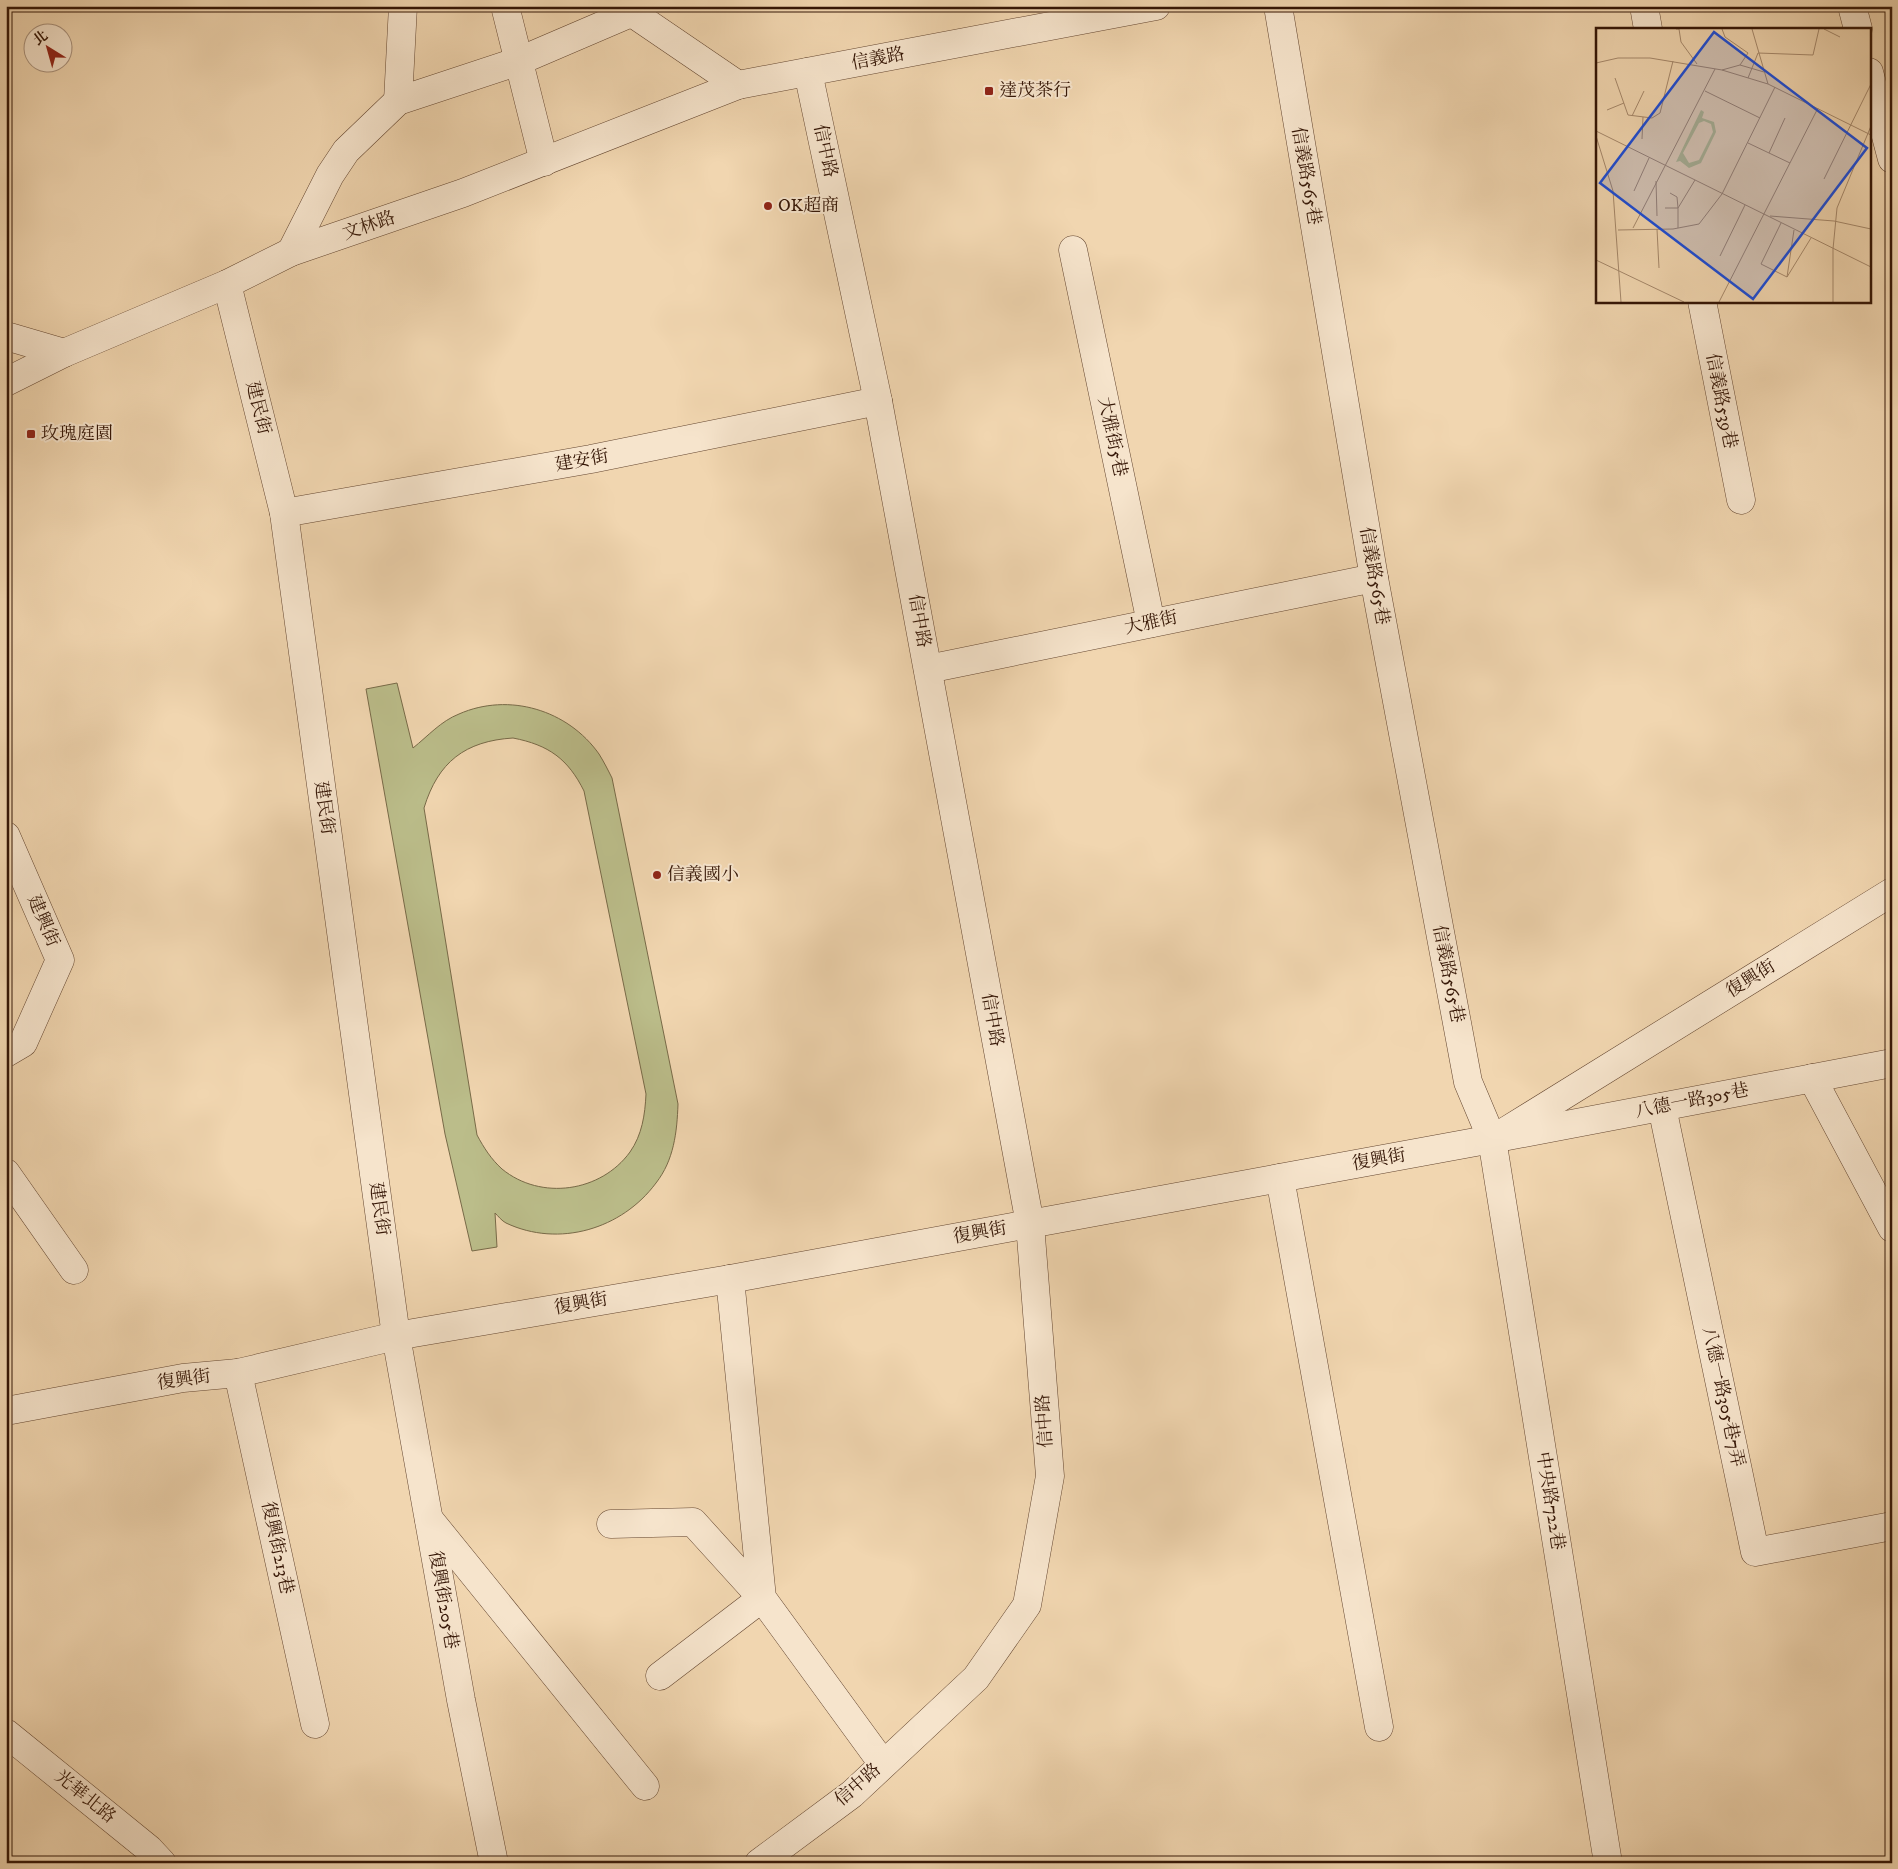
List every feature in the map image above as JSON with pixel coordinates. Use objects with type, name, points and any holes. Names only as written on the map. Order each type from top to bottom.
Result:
[{"type":"street","points":[[398,101],[403,6]]},
{"type":"street","points":[[506,6],[544,162]]},
{"type":"street","name":"信義路","points":[[738,85],[1156,6]]},
{"type":"street","name":"信義路565巷","points":[[1278,6],[1374,578],[1468,1082],[1492,1140]]},
{"type":"street","points":[[1644,6],[1648,28]]},
{"type":"street","points":[[1852,6],[1858,28]]},
{"type":"street","points":[[291,252],[330,175],[346,151],[398,101],[519,61],[627,10],[738,85]]},
{"type":"street","name":"信中路","points":[[759,1863],[852,1794],[976,1678],[1027,1605],[1050,1476],[1030,1224],[878,401],[808,72]]},
{"type":"street","points":[[1870,76],[1892,159]]},
{"type":"street","name":"文林路","points":[[6,382],[64,353],[227,284],[291,252],[463,193],[738,85]]},
{"type":"street","name":"大雅街5巷","points":[[1073,250],[1151,623]]},
{"type":"street","name":"建民街","points":[[227,284],[284,513],[396,1336]]},
{"type":"street","name":"信義路539巷","points":[[1702,302],[1741,500]]},
{"type":"street","points":[[6,336],[64,353]]},
{"type":"street","name":"建安街","points":[[284,513],[591,460],[878,401]]},
{"type":"street","name":"大雅街","points":[[928,669],[1374,578]]},
{"type":"street","name":"建興街","points":[[6,836],[60,960],[24,1043],[6,1054]]},
{"type":"street","name":"復興街","points":[[6,1411],[184,1378],[238,1373],[396,1336],[730,1279],[1492,1140],[1892,892]]},
{"type":"street","name":"八德一路305巷","points":[[1492,1140],[1892,1063]]},
{"type":"street","points":[[1812,1078],[1892,1228]]},
{"type":"street","name":"八德一路305巷7弄","points":[[1662,1107],[1755,1552],[1892,1526]]},
{"type":"street","name":"中央路722巷","points":[[1492,1140],[1608,1863]]},
{"type":"street","points":[[6,1173],[74,1270]]},
{"type":"street","points":[[1280,1178],[1379,1727]]},
{"type":"street","points":[[730,1279],[762,1598]]},
{"type":"street","name":"復興街205巷","points":[[396,1336],[461,1700],[494,1863]]},
{"type":"street","name":"復興街213巷","points":[[238,1373],[315,1724]]},
{"type":"street","points":[[428,1518],[645,1786]]},
{"type":"street","points":[[611,1524],[693,1522],[762,1598],[883,1764]]},
{"type":"street","points":[[660,1676],[762,1598]]},
{"type":"street","name":"光華北路","points":[[6,1732],[149,1850],[162,1863]]},
{"type":"green space","points":[[397,683],[413,748],[440,725],[459,714],[478,708],[517,705],[536,709],[554,716],[571,726],[599,754],[612,778],[678,1104],[677,1125],[671,1155],[662,1174],[642,1199],[626,1212],[608,1222],[588,1230],[547,1234],[526,1230],[506,1223],[495,1213],[497,1247],[472,1251],[445,1134],[366,689]],"holes":[[[513,738],[547,749],[556,755],[571,770],[584,791],[646,1094],[642,1124],[630,1152],[618,1166],[603,1176],[587,1183],[570,1187],[552,1188],[534,1185],[518,1179],[502,1169],[494,1161],[477,1135],[424,808],[437,778],[446,766],[467,749],[496,740]]]},
{"type":"place","name":"達茂茶行","points":[[989,91]]},
{"type":"place","name":"OK超商","points":[[768,206]]},
{"type":"place","name":"玫瑰庭園","points":[[31,434]]},
{"type":"place","name":"信義國小","points":[[657,875]]}]
